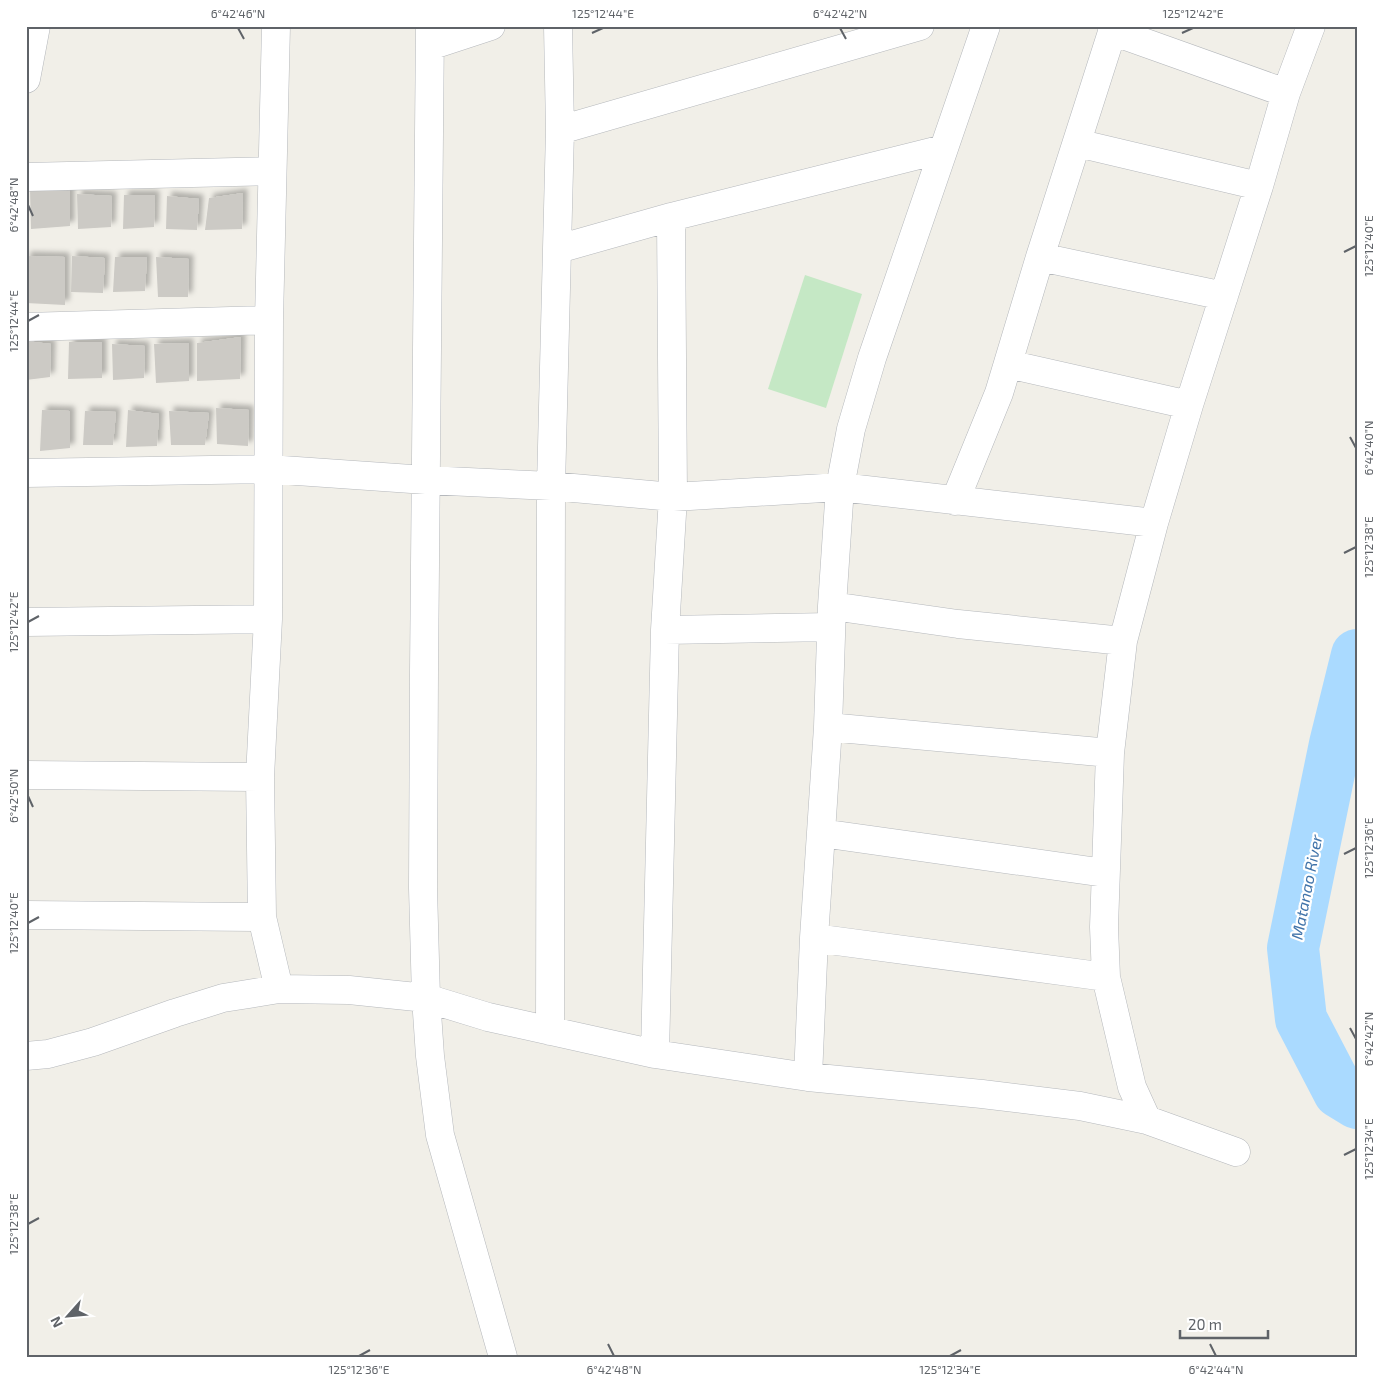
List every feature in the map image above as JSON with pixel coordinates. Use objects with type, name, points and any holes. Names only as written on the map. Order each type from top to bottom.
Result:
[{"type":"street","points":[[26,79],[36,26]]},
{"type":"street","points":[[276,26],[269,320],[268,618],[260,777],[262,917],[279,989]]},
{"type":"street","points":[[491,26],[430,36],[423,888],[426,998],[430,1056],[440,1135],[503,1357]]},
{"type":"street","points":[[550,1031],[551,486],[560,130],[558,26]]},
{"type":"street","points":[[560,130],[920,26]]},
{"type":"street","points":[[808,1077],[814,938],[828,726],[840,487],[851,430],[872,358],[986,26]]},
{"type":"street","points":[[1148,1120],[1132,1087],[1106,978],[1104,927],[1110,753],[1123,641],[1154,523],[1189,405],[1259,186],[1286,93],[1311,26]]},
{"type":"street","points":[[955,501],[999,393],[1040,257],[1113,29],[1286,93]]},
{"type":"street","points":[[1077,142],[1259,186]]},
{"type":"street","points":[[558,249],[672,217],[944,149]]},
{"type":"street","points":[[26,177],[272,171]]},
{"type":"street","points":[[655,1054],[666,630],[673,497],[672,217]]},
{"type":"street","points":[[1040,257],[1224,296]]},
{"type":"street","points":[[26,327],[269,320]]},
{"type":"street","points":[[1008,364],[1189,405]]},
{"type":"street","points":[[26,473],[268,469],[426,480],[551,486],[673,497],[840,487],[1154,523]]},
{"type":"street","points":[[666,630],[832,617],[958,624],[1123,641]]},
{"type":"street","points":[[26,622],[268,618]]},
{"type":"street","points":[[828,726],[1110,753]]},
{"type":"street","points":[[26,775],[260,777]]},
{"type":"street","points":[[820,833],[1105,872]]},
{"type":"street","points":[[26,915],[262,917]]},
{"type":"street","points":[[814,938],[1106,978]]},
{"type":"street","points":[[26,1056],[48,1054],[93,1042],[223,998],[279,989],[349,990],[426,998],[488,1017],[655,1054],[808,1077],[982,1094],[1070,1105],[1148,1120],[1236,1152]]},
{"type":"green space","points":[[805,275],[862,294],[826,408],[768,389]]},
{"type":"building","points":[[30,189],[70,190],[70,226],[31,229]]},
{"type":"building","points":[[243,193],[242,229],[205,230],[209,198]]},
{"type":"building","points":[[77,194],[112,196],[111,227],[78,229]]},
{"type":"building","points":[[124,195],[155,195],[154,227],[123,229]]},
{"type":"building","points":[[167,196],[199,199],[197,230],[166,229]]},
{"type":"building","points":[[26,256],[65,257],[65,305],[26,303]]},
{"type":"building","points":[[72,256],[105,258],[103,293],[71,292]]},
{"type":"building","points":[[115,257],[147,257],[145,291],[113,292]]},
{"type":"building","points":[[156,257],[189,259],[188,297],[158,297]]},
{"type":"building","points":[[241,337],[240,379],[197,381],[197,343]]},
{"type":"building","points":[[26,341],[51,344],[50,377],[26,380]]},
{"type":"building","points":[[69,342],[102,342],[102,378],[68,379]]},
{"type":"building","points":[[189,343],[189,381],[156,383],[154,344]]},
{"type":"building","points":[[112,344],[145,346],[144,378],[113,380]]},
{"type":"building","points":[[216,408],[249,410],[248,446],[217,444]]},
{"type":"building","points":[[42,410],[70,411],[70,448],[40,451]]},
{"type":"building","points":[[128,410],[159,414],[157,446],[126,447]]},
{"type":"building","points":[[85,411],[116,412],[113,445],[83,445]]},
{"type":"building","points":[[169,411],[209,413],[205,445],[171,445]]},
{"type":"waterway","name":"Matanao River","points":[[1357,655],[1335,744],[1293,948],[1301,1019],[1339,1092],[1357,1103]]}]
